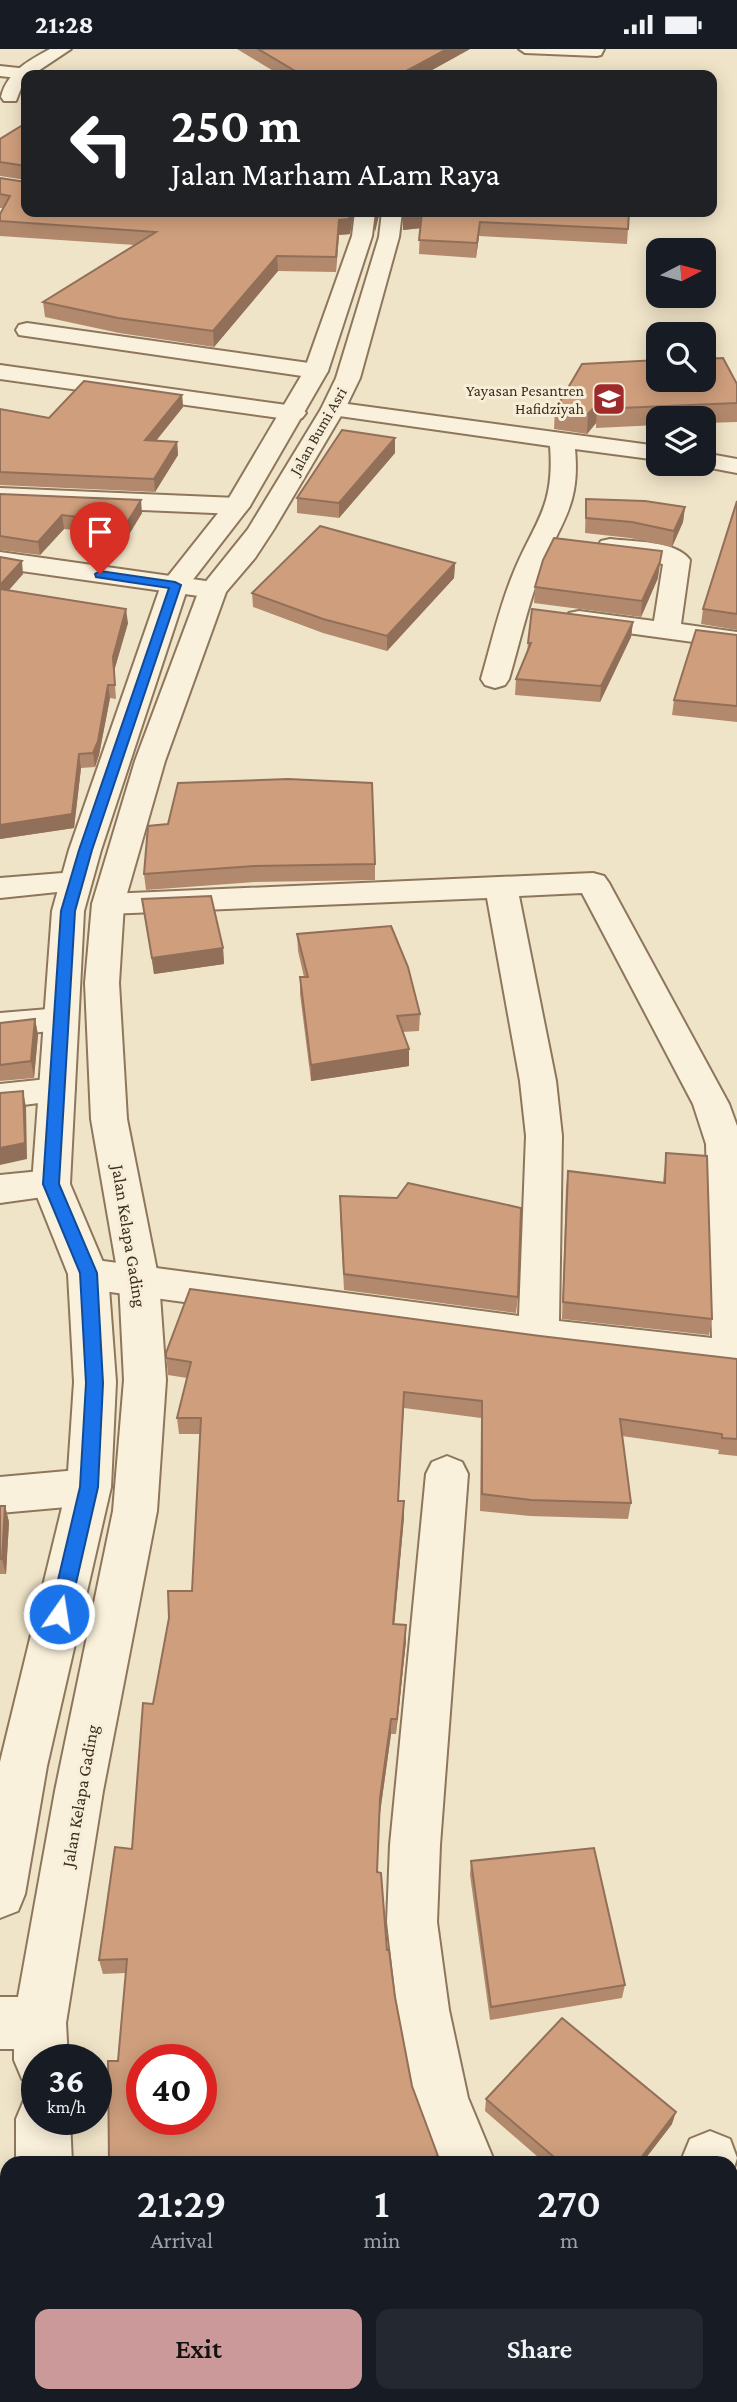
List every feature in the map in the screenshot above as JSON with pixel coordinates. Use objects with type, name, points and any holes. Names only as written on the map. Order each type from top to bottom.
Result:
[{"type":"street","points":[[55,70],[67,56]]},
{"type":"street","points":[[41,70],[67,56]]},
{"type":"street","name":"Jalan Bumi Asri","points":[[194,588],[237,506],[316,371],[362,236],[364,217]]},
{"type":"street","name":"Jalan Bumi Asri","points":[[194,588],[246,552],[333,409],[358,351],[389,237],[391,217]]},
{"type":"street","points":[[362,236],[389,237]]},
{"type":"street","points":[[27,330],[316,371]]},
{"type":"street","points":[[0,372],[293,413]]},
{"type":"street","points":[[333,409],[646,451]]},
{"type":"street","points":[[562,440],[564,541]]},
{"type":"street","points":[[716,462],[737,466]]},
{"type":"street","points":[[0,496],[237,506]]},
{"type":"street","points":[[538,614],[526,574],[564,541],[663,554],[677,560],[667,631]]},
{"type":"street","points":[[0,559],[194,588],[75,882],[68,911],[51,1184],[88,1273],[95,1383],[89,1487],[23,1766],[0,1894]]},
{"type":"street","name":"Jalan Kelapa Gading","points":[[27,2035],[135,1511],[145,1380],[139,1281],[109,1119],[102,983],[108,904],[150,761],[194,588]]},
{"type":"street","points":[[538,614],[737,640]]},
{"type":"street","points":[[495,679],[538,614]]},
{"type":"street","points":[[0,888],[75,882]]},
{"type":"street","points":[[88,1273],[540,1334],[735,1357],[725,1144],[711,1104],[593,883],[108,904]]},
{"type":"street","points":[[501,887],[538,1081],[544,1136],[540,1334]]},
{"type":"street","points":[[0,1025],[61,1020]]},
{"type":"street","points":[[0,1095],[57,1090]]},
{"type":"street","points":[[0,1189],[51,1184]]},
{"type":"street","points":[[447,1474],[415,1845],[412,1922],[423,2010],[441,2098],[464,2156]]},
{"type":"street","points":[[0,1495],[89,1487]]},
{"type":"street","points":[[43,2135],[44,2156]]},
{"type":"lane","points":[[525,49],[597,53],[598,49]]},
{"type":"building","points":[[258,49],[447,49],[408,70],[294,70]]},
{"type":"building","points":[[21,126],[21,165],[0,162],[0,139]]},
{"type":"building","points":[[0,178],[21,181],[21,217],[350,217],[339,220],[336,257],[277,256],[213,331],[118,318],[43,302],[156,232],[0,221],[0,214],[10,196],[0,194]]},
{"type":"building","points":[[422,217],[629,217],[628,229],[480,222],[477,243],[419,240]]},
{"type":"building","points":[[716,358],[723,358],[737,384],[737,403],[597,409],[600,401],[588,414],[555,410],[582,364],[646,361],[646,392],[716,392]]},
{"type":"building","points":[[84,381],[182,395],[145,440],[177,442],[154,479],[0,472],[0,409],[49,418]]},
{"type":"building","points":[[342,430],[395,438],[339,503],[297,498]]},
{"type":"building","points":[[0,494],[141,500],[127,523],[62,515],[38,542],[0,536]]},
{"type":"building","points":[[586,499],[645,501],[685,507],[674,531],[632,522],[586,518]]},
{"type":"building","points":[[737,501],[737,614],[703,609]]},
{"type":"building","points":[[320,526],[455,563],[387,636],[323,619],[252,593]]},
{"type":"building","points":[[554,538],[662,551],[660,562],[642,601],[535,587],[543,560]]},
{"type":"building","points":[[0,557],[22,561],[0,585]]},
{"type":"building","points":[[0,589],[126,609],[113,657],[115,685],[108,685],[98,741],[93,753],[79,754],[72,814],[0,825]]},
{"type":"building","points":[[532,609],[633,622],[601,686],[516,679],[531,643],[528,643]]},
{"type":"building","points":[[696,630],[737,635],[737,706],[674,700]]},
{"type":"building","points":[[288,779],[372,783],[375,864],[254,866],[144,874],[148,826],[168,824],[178,783]]},
{"type":"building","points":[[211,896],[223,948],[152,958],[142,899]]},
{"type":"building","points":[[391,926],[408,967],[420,1014],[397,1016],[409,1049],[311,1065],[300,977],[308,977],[297,934]]},
{"type":"building","points":[[35,1019],[31,1061],[0,1065],[0,1023]]},
{"type":"building","points":[[23,1091],[25,1143],[0,1148],[0,1093]]},
{"type":"building","points":[[666,1153],[707,1156],[712,1319],[563,1302],[568,1171],[665,1183]]},
{"type":"building","points":[[408,1183],[521,1208],[518,1297],[344,1274],[340,1196],[397,1198]]},
{"type":"building","points":[[190,1289],[540,1336],[737,1359],[737,1439],[722,1438],[722,1434],[620,1419],[631,1503],[531,1500],[482,1494],[482,1401],[404,1392],[398,1501],[404,1501],[393,1624],[406,1625],[397,1719],[391,1719],[380,1798],[377,1872],[381,1873],[387,1950],[412,2086],[438,2156],[109,2156],[109,2135],[112,2135],[112,2061],[118,2061],[127,1959],[99,1960],[115,1847],[132,1849],[143,1703],[153,1704],[169,1618],[168,1591],[192,1591],[201,1418],[177,1418],[191,1362],[166,1358]]},
{"type":"building","points":[[0,1506],[5,1506],[2,1559],[0,1559]]},
{"type":"building","points":[[594,1848],[625,1985],[491,2007],[471,1861]]},
{"type":"building","points":[[562,2018],[676,2112],[642,2156],[553,2156],[486,2099]]},
{"type":"place","name":"Yayasan Pesantren Hafidziyah","points":[[609,399]]},
{"type":"route","points":[[59,1614],[89,1487],[95,1383],[88,1273],[51,1184],[68,911],[85,850],[175,585],[100,574]]}]
